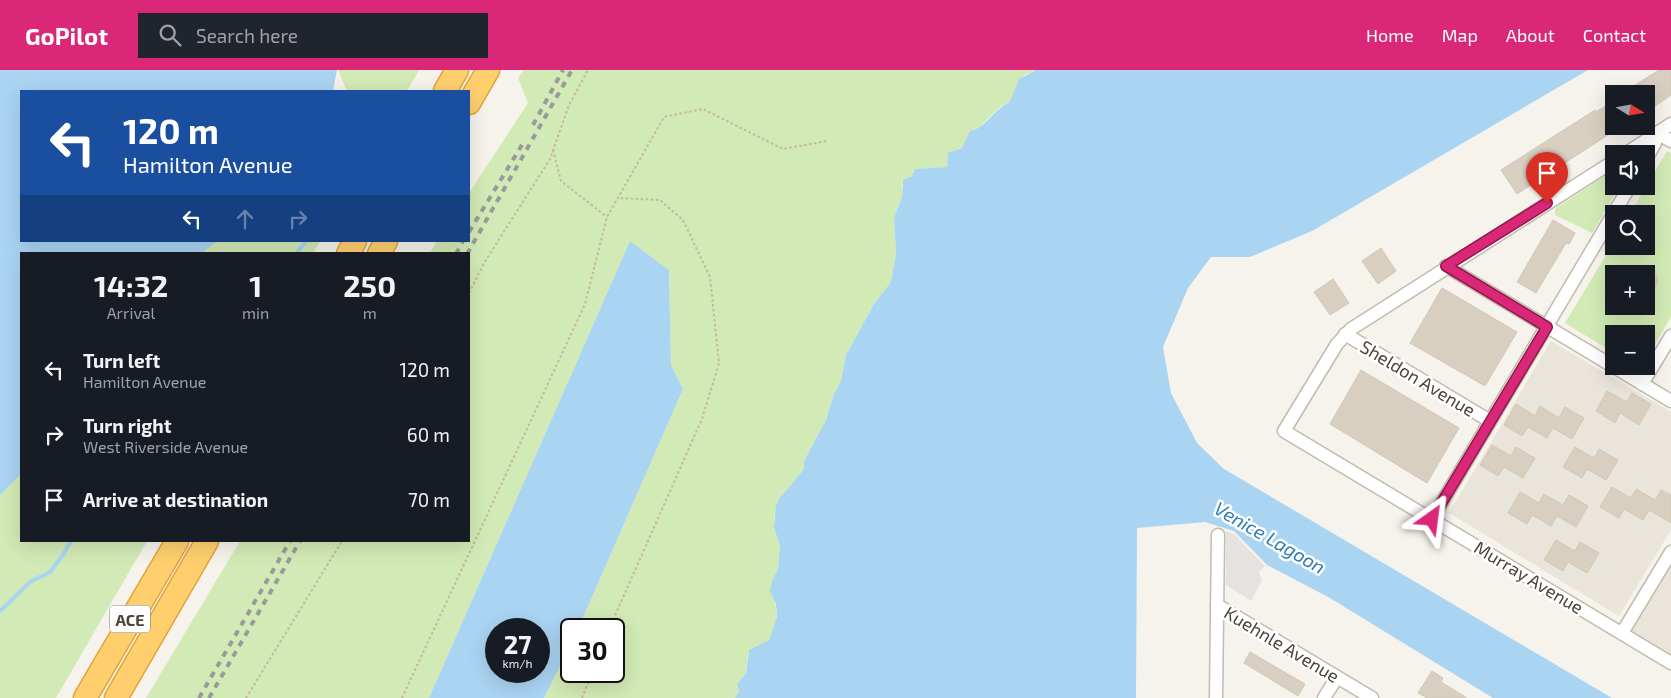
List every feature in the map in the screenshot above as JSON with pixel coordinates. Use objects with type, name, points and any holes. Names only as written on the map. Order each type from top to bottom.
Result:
[{"type":"highway","points":[[446,90],[457,70]]},
{"type":"highway","points":[[470,101],[488,70]]},
{"type":"highway","name":"ACE","points":[[85,698],[176,542]]},
{"type":"highway","name":"ACE","points":[[116,698],[206,542]]},
{"type":"street","points":[[1638,145],[1671,124]]},
{"type":"street","points":[[1657,133],[1671,141]]},
{"type":"street","points":[[1654,145],[1657,133]]},
{"type":"street","points":[[1346,334],[1446,266],[1605,166]]},
{"type":"street","points":[[1432,519],[1625,195]]},
{"type":"street","points":[[1446,266],[1671,401]]},
{"type":"street","name":"Sheldon Avenue","points":[[1346,334],[1490,422]]},
{"type":"street","name":"Murray Avenue","points":[[1346,334],[1284,431],[1671,663]]},
{"type":"street","points":[[1642,384],[1671,336]]},
{"type":"street","points":[[1216,698],[1218,535]]},
{"type":"street","points":[[1622,633],[1671,552]]},
{"type":"street","name":"Kuehnle Avenue","points":[[1217,605],[1372,698]]},
{"type":"street","points":[[1324,698],[1337,677]]},
{"type":"path","points":[[470,291],[484,262],[550,159],[569,105],[588,70]]},
{"type":"path","points":[[402,698],[584,304],[607,216],[664,117],[703,110],[783,149],[827,140]]},
{"type":"path","points":[[553,150],[561,181],[607,216]]},
{"type":"path","points":[[614,618],[702,420],[719,363],[710,277],[684,220],[660,200],[618,198]]},
{"type":"path","points":[[246,698],[341,542]]},
{"type":"path","points":[[582,698],[588,683]]},
{"type":"shaded area","points":[[1551,341],[1605,373],[1605,375],[1608,375],[1671,412],[1671,530],[1619,616],[1449,513]]},
{"type":"shaded area","points":[[1226,531],[1234,534],[1265,566],[1259,572],[1262,580],[1251,601],[1226,585]]},
{"type":"shaded area","points":[[1671,552],[1671,663],[1622,633]]},
{"type":"green space","points":[[338,70],[419,70],[408,90],[347,90]]},
{"type":"green space","points":[[524,70],[1036,70],[1024,75],[1010,102],[1000,107],[978,128],[972,130],[962,148],[957,149],[947,159],[948,167],[915,169],[912,176],[902,183],[902,198],[894,217],[896,254],[891,282],[874,304],[846,355],[841,381],[834,394],[826,420],[804,461],[804,469],[779,499],[774,519],[780,545],[778,568],[771,591],[777,616],[775,629],[768,640],[748,653],[746,673],[737,684],[739,691],[735,698],[544,698],[560,666],[560,683],[625,683],[625,618],[583,618],[683,389],[671,365],[669,270],[630,241],[429,698],[146,698],[239,542],[470,542],[470,252],[430,252],[436,242],[470,242],[470,191],[528,103],[518,78]]},
{"type":"green space","points":[[1667,151],[1671,153],[1671,317],[1655,344],[1655,325],[1605,325],[1605,347],[1565,323],[1606,255],[1655,255],[1655,205],[1635,205],[1641,195],[1655,195],[1655,171]]},
{"type":"green space","points":[[1605,176],[1605,195],[1615,195],[1609,205],[1605,205],[1605,211],[1592,233],[1555,215],[1555,209]]},
{"type":"green space","points":[[207,242],[319,242],[314,252],[202,252]]},
{"type":"green space","points":[[20,475],[20,542],[146,542],[56,698],[0,698],[0,489]]},
{"type":"water","points":[[0,70],[337,70],[333,90],[20,90],[20,242],[217,242],[203,252],[20,252],[20,475],[0,495]]},
{"type":"water","name":"Venice Lagoon","points":[[1036,70],[1588,70],[1312,231],[1250,257],[1211,257],[1188,288],[1163,347],[1171,393],[1197,443],[1224,469],[1612,698],[1493,698],[1330,598],[1267,565],[1234,531],[1205,522],[1137,528],[1136,698],[735,698],[739,691],[737,684],[746,673],[749,650],[769,640],[777,617],[776,604],[770,591],[772,581],[778,569],[780,545],[774,527],[776,506],[779,499],[804,469],[804,461],[826,420],[834,394],[841,381],[846,355],[874,304],[891,282],[896,254],[894,217],[902,198],[903,180],[912,176],[915,169],[947,167],[948,153],[962,148],[970,131],[981,126],[1010,102],[1019,79]]},
{"type":"water","points":[[630,241],[669,270],[671,365],[683,389],[583,618],[560,618],[560,666],[544,698],[429,698]]},
{"type":"building","points":[[1659,70],[1671,70],[1671,95],[1655,106],[1655,85],[1635,85]]},
{"type":"building","points":[[1605,106],[1605,135],[1608,135],[1517,194],[1501,170],[1595,110],[1596,112]]},
{"type":"building","points":[[1553,220],[1575,233],[1569,244],[1566,243],[1536,293],[1517,282]]},
{"type":"building","points":[[1381,248],[1396,271],[1378,284],[1362,261]]},
{"type":"building","points":[[1655,274],[1656,275],[1658,282],[1655,286]]},
{"type":"building","points":[[1333,279],[1349,303],[1330,315],[1314,292]]},
{"type":"building","points":[[1442,288],[1517,332],[1485,386],[1410,343]]},
{"type":"building","points":[[1361,370],[1459,428],[1427,483],[1330,424]]},
{"type":"building","points":[[1607,391],[1627,402],[1632,393],[1651,404],[1639,425],[1620,413],[1615,423],[1596,411]]},
{"type":"building","points":[[1516,404],[1535,416],[1540,406],[1559,418],[1565,407],[1584,418],[1572,439],[1553,428],[1547,438],[1528,427],[1522,436],[1504,425]]},
{"type":"building","points":[[1492,445],[1511,456],[1516,447],[1535,458],[1523,478],[1504,467],[1498,476],[1480,465]]},
{"type":"building","points":[[1575,447],[1594,458],[1599,449],[1618,460],[1606,480],[1587,469],[1582,478],[1563,467]]},
{"type":"building","points":[[1612,487],[1631,498],[1636,489],[1655,500],[1661,490],[1671,495],[1671,523],[1649,510],[1643,520],[1624,509],[1619,518],[1600,507]]},
{"type":"building","points":[[1520,492],[1539,503],[1544,494],[1563,505],[1569,495],[1588,506],[1576,527],[1557,516],[1551,526],[1532,515],[1527,524],[1508,513]]},
{"type":"building","points":[[1556,540],[1575,551],[1580,542],[1599,553],[1587,573],[1568,562],[1563,571],[1544,560]]},
{"type":"building","points":[[1250,652],[1305,684],[1298,696],[1244,663]]},
{"type":"building","points":[[1432,671],[1443,678],[1441,682],[1467,698],[1427,698],[1418,693]]},
{"type":"waterway","points":[[298,252],[305,242]]},
{"type":"waterway","points":[[0,611],[30,582],[50,572],[70,542]]},
{"type":"railway","points":[[533,125],[563,70]]},
{"type":"railway","points":[[468,252],[572,70]]},
{"type":"railway","points":[[470,230],[525,140]]},
{"type":"railway","points":[[457,252],[462,242]]},
{"type":"railway","points":[[199,698],[289,542]]},
{"type":"railway","points":[[209,698],[299,542]]},
{"type":"route","points":[[1432,519],[1547,327],[1446,266],[1547,203]]}]
